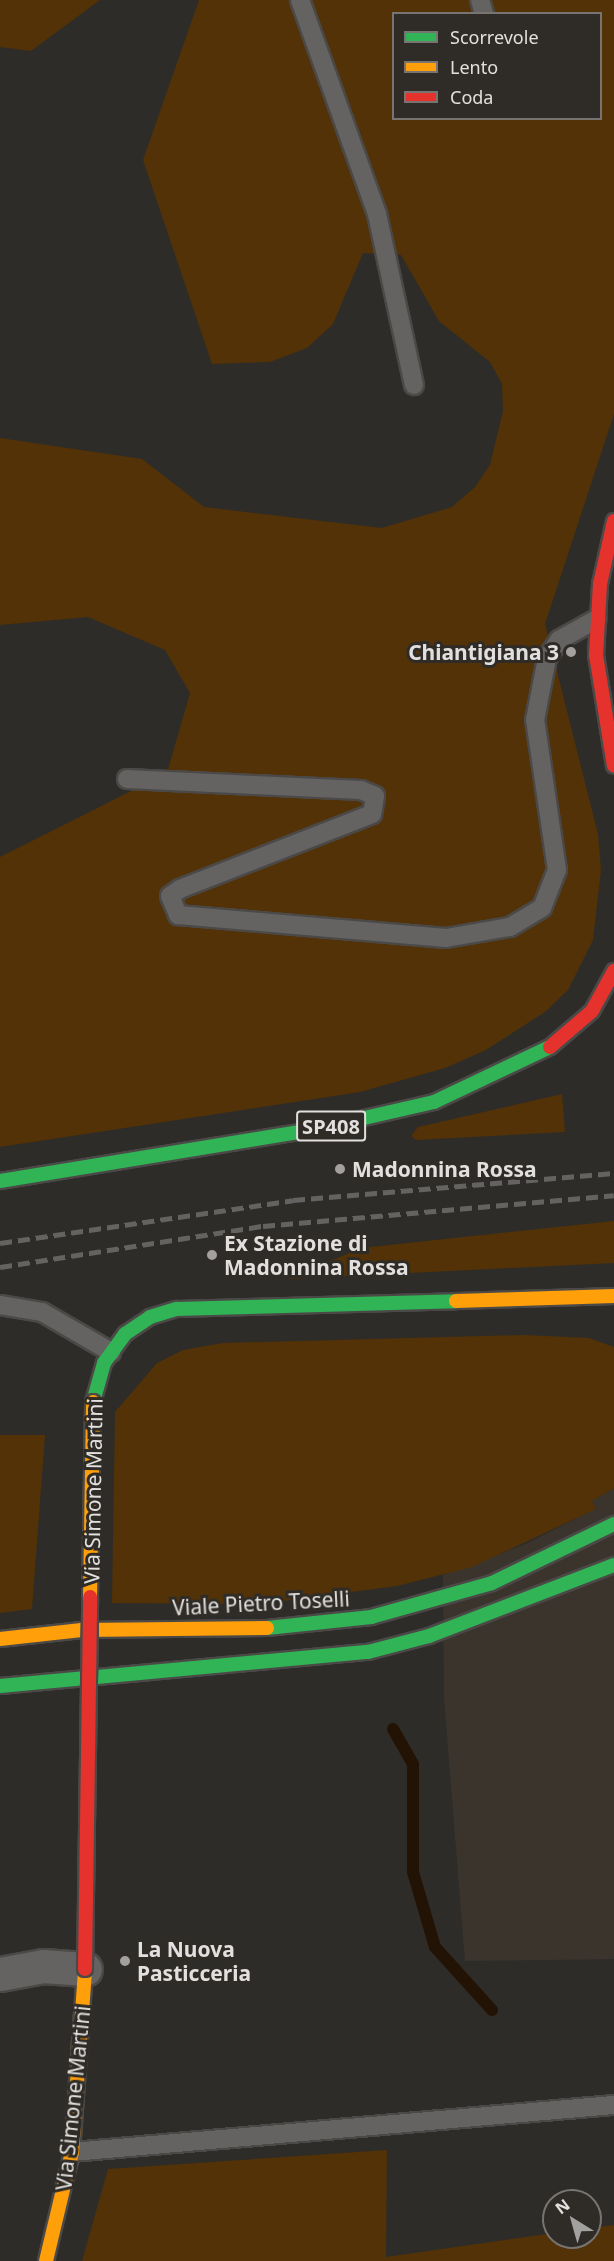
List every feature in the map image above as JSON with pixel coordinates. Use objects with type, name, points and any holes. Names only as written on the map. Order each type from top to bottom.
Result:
[{"type":"main road","points":[[614,521],[597,619],[599,686],[614,766]]},
{"type":"main road","name":"SP408","points":[[0,1180],[316,1129],[434,1102],[493,1078],[561,1041],[592,1011],[614,971]]},
{"type":"main road","name":"Via Simone Martini","points":[[46,2261],[72,2152],[85,1969],[93,1402],[111,1352],[136,1326],[177,1309],[503,1302],[614,1296]]},
{"type":"main road","name":"Via Simone Martini","points":[[503,1302],[614,1313]]},
{"type":"main road","name":"Viale Pietro Toselli","points":[[0,1639],[82,1630],[254,1629],[371,1617],[492,1583],[614,1524]]},
{"type":"main road","points":[[0,1686],[368,1652],[438,1632],[614,1565]]},
{"type":"street","points":[[0,1974],[43,1966],[85,1969]]},
{"type":"lane","points":[[300,0],[377,214],[414,385]]},
{"type":"lane","points":[[127,779],[361,790],[375,796],[372,814],[180,889],[170,896],[178,915],[446,938],[510,927],[542,908],[557,870],[535,720],[538,687],[559,640],[597,619]]},
{"type":"lane","points":[[0,1305],[42,1312],[111,1352]]},
{"type":"lane","points":[[72,2152],[614,2105]]},
{"type":"shaded area","points":[[0,0],[100,0],[31,51],[0,47]]},
{"type":"shaded area","points":[[199,0],[614,0],[614,414],[545,624],[598,834],[601,870],[593,940],[568,990],[545,1012],[486,1050],[445,1068],[360,1092],[0,1147],[0,857],[167,773],[190,693],[165,650],[88,617],[0,625],[0,438],[142,459],[204,507],[382,528],[452,507],[475,487],[490,465],[503,411],[502,384],[490,362],[439,321],[401,255],[363,253],[333,324],[307,348],[270,362],[212,364],[143,160]]},
{"type":"shaded area","points":[[562,1094],[565,1132],[416,1140],[411,1136],[418,1127]]},
{"type":"shaded area","points":[[614,1221],[614,1263],[288,1279],[361,1248]]},
{"type":"shaded area","points":[[524,1335],[589,1338],[614,1347],[614,1488],[592,1501],[596,1509],[472,1567],[397,1586],[261,1604],[112,1603],[115,1412],[157,1363],[183,1350],[223,1343]]},
{"type":"shaded area","points":[[0,1435],[45,1435],[32,1609],[0,1613]]},
{"type":"shaded area","points":[[614,1488],[614,1959],[465,1961],[444,1697],[443,1575],[526,1544],[595,1509],[592,1501]]},
{"type":"shaded area","points":[[387,2150],[386,2257],[542,2235],[542,2249],[602,2249],[602,2226],[614,2225],[614,2261],[82,2261],[108,2169]]},
{"type":"waterway","points":[[393,1729],[413,1764],[413,1872],[435,1947],[492,2010]]},
{"type":"railway","points":[[0,1243],[293,1200],[614,1173]]},
{"type":"railway","points":[[0,1267],[263,1226],[614,1195]]},
{"type":"traffic: fast","points":[[0,1181],[316,1129],[434,1102],[550,1047]]},
{"type":"traffic: fast","points":[[93,1402],[104,1363],[125,1334],[150,1317],[177,1309],[456,1301]]},
{"type":"traffic: fast","points":[[267,1628],[371,1617],[492,1583],[614,1524]]},
{"type":"traffic: fast","points":[[0,1686],[368,1652],[429,1636],[614,1565]]},
{"type":"traffic: slow","points":[[456,1301],[614,1296]]},
{"type":"traffic: slow","points":[[90,1597],[93,1402]]},
{"type":"traffic: slow","points":[[0,1639],[82,1630],[267,1628]]},
{"type":"traffic: slow","points":[[46,2261],[72,2152],[85,1969]]},
{"type":"traffic: jam","points":[[614,521],[600,584],[596,655],[614,766]]},
{"type":"traffic: jam","points":[[550,1047],[592,1011],[614,971]]},
{"type":"traffic: jam","points":[[85,1969],[90,1597]]},
{"type":"place","name":"Chiantigiana 3","points":[[571,652]]},
{"type":"place","name":"Madonnina Rossa","points":[[340,1169]]},
{"type":"place","name":"Ex Stazione di Madonnina Rossa","points":[[212,1255]]},
{"type":"place","name":"La Nuova Pasticceria","points":[[125,1961]]}]
